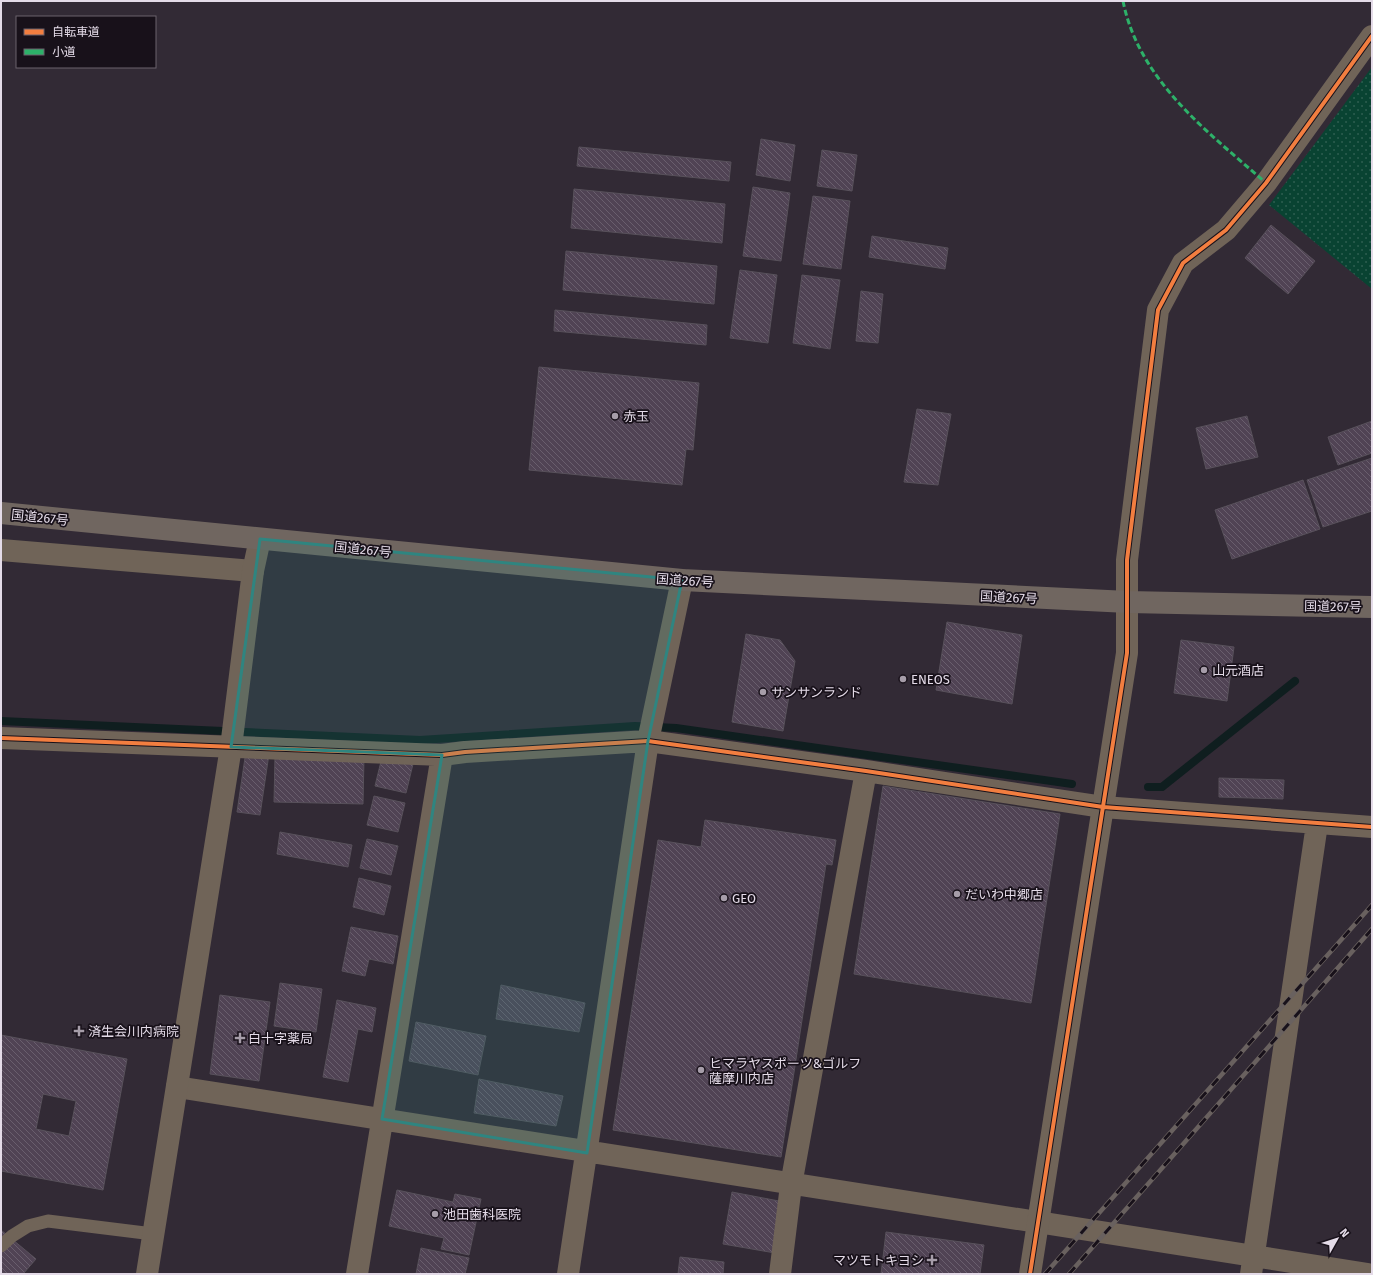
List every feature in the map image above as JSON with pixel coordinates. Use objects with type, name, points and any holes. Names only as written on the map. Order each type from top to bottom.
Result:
[{"type":"highway","name":"国道267号","points":[[1,513],[682,580],[1128,602],[1372,607]]},
{"type":"street","points":[[1030,1274],[1127,653],[1127,560],[1158,310],[1184,263],[1226,230],[1266,183],[1372,36]]},
{"type":"street","points":[[147,1274],[232,737],[253,571],[260,539]]},
{"type":"street","points":[[1,550],[253,571]]},
{"type":"street","points":[[568,1274],[650,732],[682,580]]},
{"type":"street","points":[[1,738],[232,737],[442,755],[650,732],[866,771],[1103,807],[1372,827]]},
{"type":"street","points":[[357,1274],[442,755]]},
{"type":"street","points":[[780,1274],[791,1185],[866,771]]},
{"type":"street","points":[[1253,1265],[1317,824]]},
{"type":"street","points":[[176,1087],[791,1185],[1039,1222],[1253,1265],[1368,1274]]},
{"type":"lane","points":[[1,1246],[12,1236],[28,1226],[48,1221],[153,1234]]},
{"type":"highlighted area","points":[[260,539],[682,580],[648,741],[587,1153],[382,1119],[442,755],[231,747]]},
{"type":"green space","points":[[1372,67],[1372,289],[1269,205]]},
{"type":"building","points":[[761,139],[795,145],[790,181],[756,175]]},
{"type":"building","points":[[579,147],[731,162],[729,181],[577,166]]},
{"type":"building","points":[[822,150],[857,155],[852,191],[817,186]]},
{"type":"building","points":[[753,187],[790,193],[781,261],[743,256]]},
{"type":"building","points":[[574,189],[725,204],[722,243],[571,228]]},
{"type":"building","points":[[813,196],[850,201],[841,269],[803,264]]},
{"type":"building","points":[[1271,225],[1315,261],[1288,294],[1245,258]]},
{"type":"building","points":[[872,236],[948,248],[945,269],[869,257]]},
{"type":"building","points":[[566,251],[717,266],[714,304],[563,290]]},
{"type":"building","points":[[740,270],[777,275],[768,343],[730,338]]},
{"type":"building","points":[[802,275],[840,280],[830,349],[793,343]]},
{"type":"building","points":[[861,291],[883,294],[878,343],[856,341]]},
{"type":"building","points":[[555,310],[707,325],[706,345],[554,331]]},
{"type":"building","name":"赤玉","points":[[539,367],[699,383],[693,450],[686,449],[682,485],[529,470]]},
{"type":"building","points":[[917,409],[951,414],[938,485],[904,482]]},
{"type":"building","points":[[1247,416],[1258,457],[1206,469],[1196,428]]},
{"type":"building","points":[[1372,421],[1372,453],[1338,465],[1328,437]]},
{"type":"building","points":[[1372,458],[1372,511],[1323,527],[1307,480]]},
{"type":"building","points":[[1303,480],[1320,529],[1232,559],[1215,510]]},
{"type":"building","points":[[947,622],[1022,635],[1012,704],[936,690]]},
{"type":"building","name":"サンサンランド","points":[[746,634],[780,640],[795,661],[783,731],[732,722]]},
{"type":"building","name":"山元酒店","points":[[1181,640],[1234,647],[1227,701],[1174,693]]},
{"type":"building","points":[[246,751],[269,754],[260,815],[237,812]]},
{"type":"building","points":[[275,756],[364,758],[363,804],[274,802]]},
{"type":"building","points":[[382,757],[413,764],[406,793],[375,786]]},
{"type":"building","points":[[1219,778],[1284,780],[1283,799],[1219,797]]},
{"type":"building","name":"だいわ中郷店","points":[[883,786],[1060,814],[1031,1003],[854,974]]},
{"type":"building","points":[[374,796],[405,803],[398,832],[367,825]]},
{"type":"building","points":[[705,820],[836,840],[832,865],[826,864],[781,1157],[613,1130],[658,840],[701,847]]},
{"type":"building","points":[[280,832],[352,845],[348,867],[277,854]]},
{"type":"building","points":[[367,839],[398,846],[391,875],[360,868]]},
{"type":"building","points":[[359,878],[391,886],[384,915],[353,907]]},
{"type":"building","points":[[351,927],[398,936],[393,964],[369,959],[365,976],[342,971]]},
{"type":"building","points":[[280,983],[322,989],[316,1032],[274,1026]]},
{"type":"building","points":[[501,985],[585,1003],[579,1032],[496,1019]]},
{"type":"building","name":"白十字薬局","points":[[220,995],[270,1002],[259,1081],[210,1074]]},
{"type":"building","points":[[337,1000],[376,1008],[372,1032],[358,1029],[348,1082],[323,1077]]},
{"type":"building","points":[[416,1022],[486,1036],[478,1075],[409,1061]]},
{"type":"building","points":[[1,1035],[127,1059],[103,1190],[1,1171]],"holes":[[[43,1094],[76,1101],[69,1136],[36,1129]]]},
{"type":"building","points":[[479,1079],[563,1096],[556,1126],[474,1113]]},
{"type":"building","name":"池田歯科医院","points":[[397,1190],[453,1202],[455,1194],[481,1199],[469,1255],[441,1249],[444,1238],[389,1226]]},
{"type":"building","points":[[732,1192],[784,1202],[775,1253],[723,1244]]},
{"type":"building","points":[[1,1230],[36,1259],[23,1274],[1,1273]]},
{"type":"building","name":"マツモトキヨシ","points":[[886,1232],[984,1245],[980,1274],[881,1274]]},
{"type":"building","points":[[421,1248],[469,1258],[465,1274],[416,1274]]},
{"type":"building","points":[[680,1257],[724,1262],[723,1274],[678,1274]]},
{"type":"waterway","points":[[1148,787],[1162,787],[1295,681]]},
{"type":"waterway","points":[[1,721],[420,740],[635,726],[676,728],[1072,784]]},
{"type":"railway","points":[[1045,1274],[1372,905]]},
{"type":"railway","points":[[1069,1274],[1372,929]]},
{"type":"marked path","points":[[1123,1],[1131,30],[1144,56],[1160,80],[1199,124],[1266,183]]},
{"type":"cycle path","points":[[1030,1274],[1127,653],[1127,560],[1158,310],[1183,263],[1226,230],[1266,183],[1372,36]]},
{"type":"cycle path","points":[[1,738],[442,755],[465,752],[648,741],[866,771],[1103,807],[1372,827]]},
{"type":"place","name":"赤玉","points":[[615,416]]},
{"type":"place","name":"山元酒店","points":[[1204,670]]},
{"type":"place","name":"ENEOS","points":[[903,679]]},
{"type":"place","name":"サンサンランド","points":[[763,692]]},
{"type":"place","name":"だいわ中郷店","points":[[957,894]]},
{"type":"place","name":"GEO","points":[[724,898]]},
{"type":"place","name":"済生会川内病院","points":[[79,1031]]},
{"type":"place","name":"白十字薬局","points":[[240,1038]]},
{"type":"place","name":"ヒマラヤスポーツ&ゴルフ 薩摩川内店","points":[[701,1070]]},
{"type":"place","name":"池田歯科医院","points":[[435,1214]]},
{"type":"place","name":"マツモトキヨシ","points":[[932,1260]]}]
